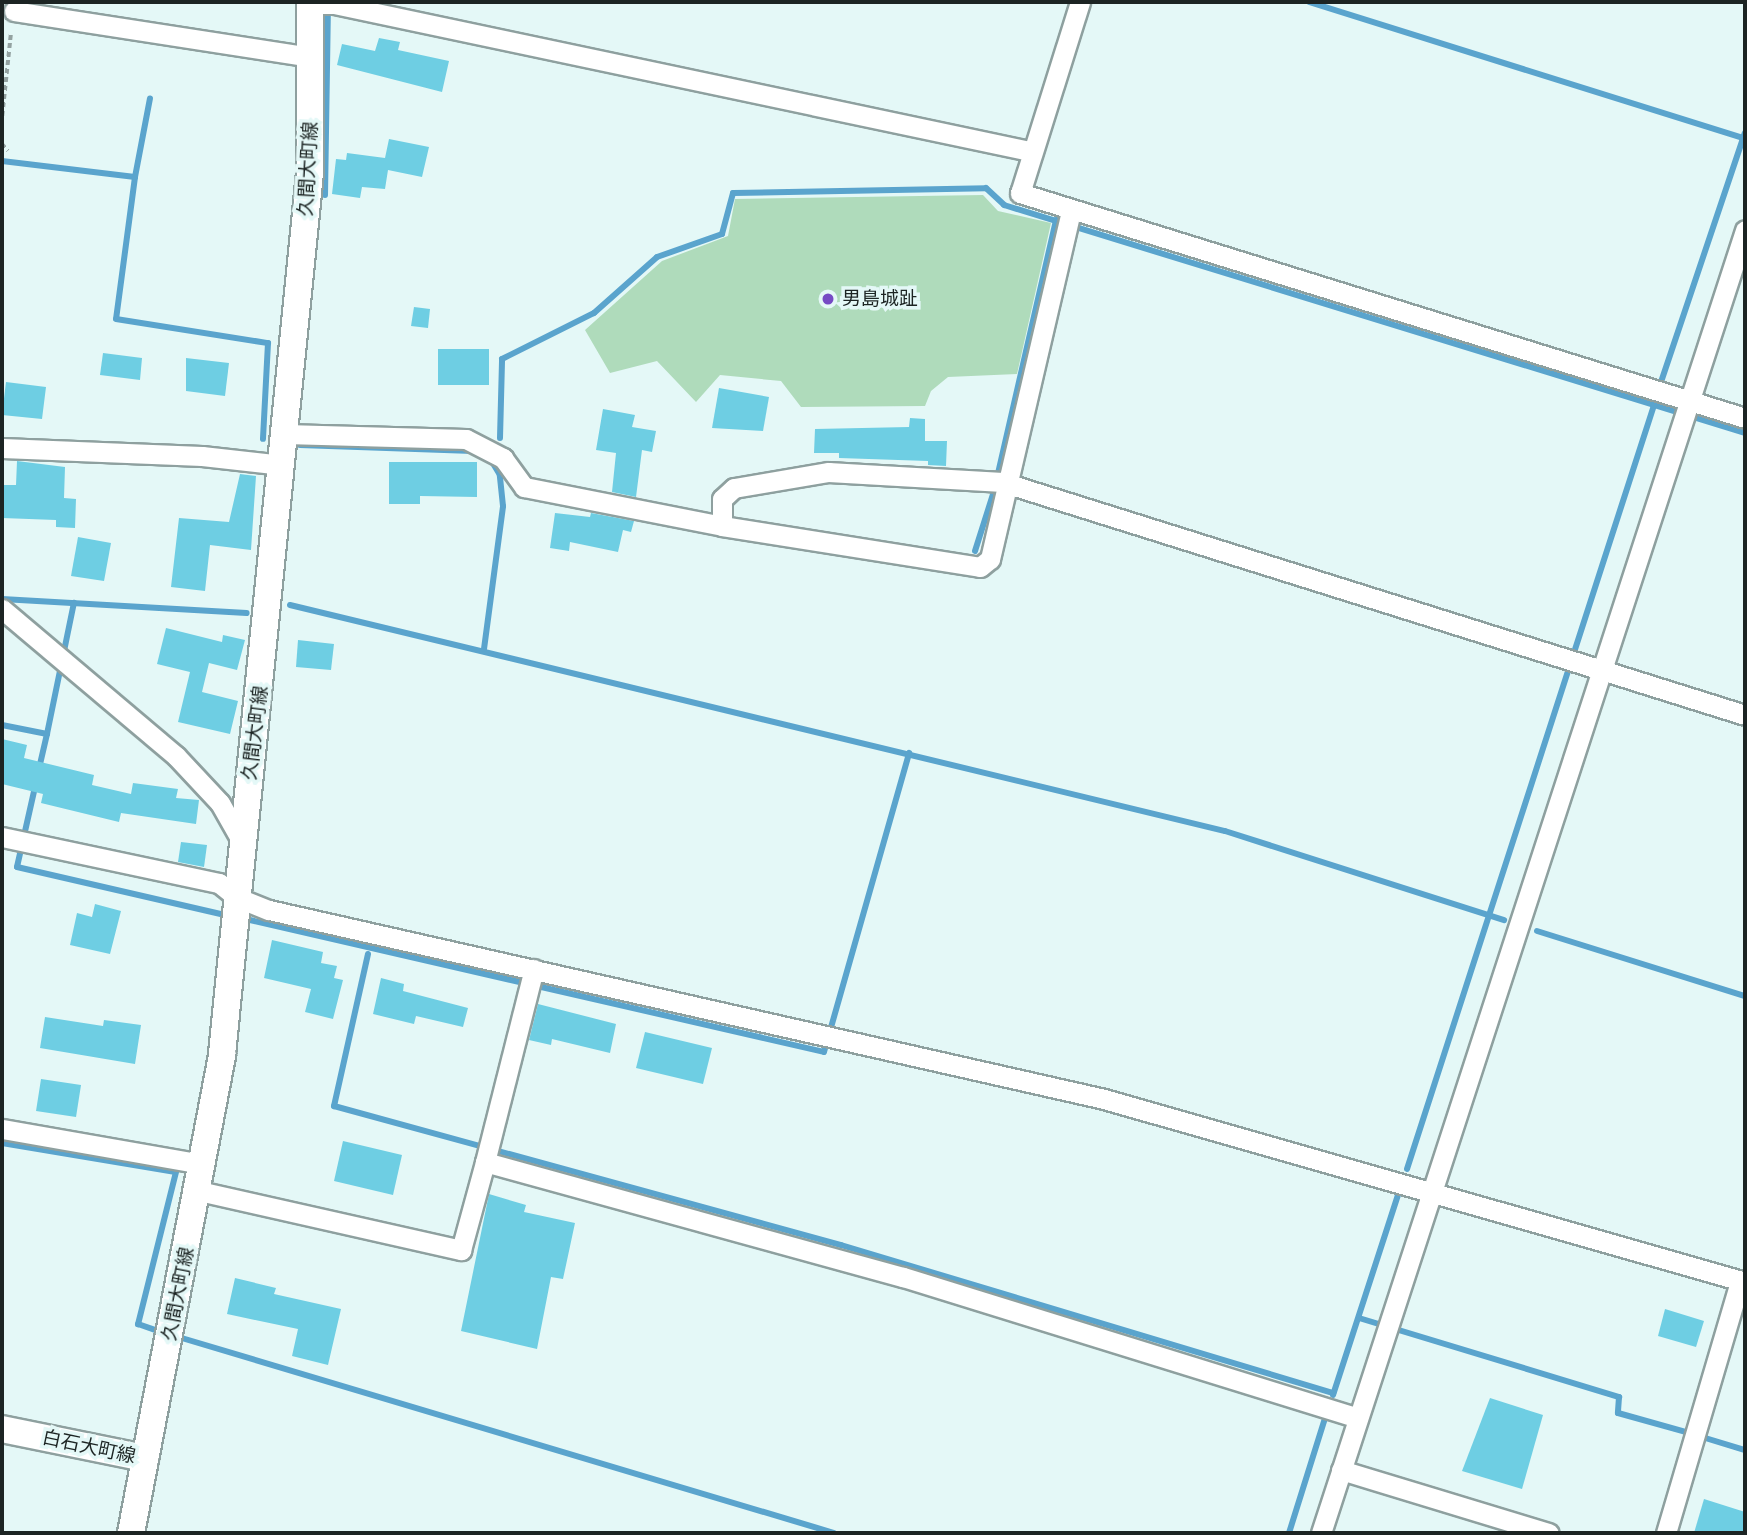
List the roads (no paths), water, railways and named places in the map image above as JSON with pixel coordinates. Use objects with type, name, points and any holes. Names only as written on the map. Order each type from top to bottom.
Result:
[{"type":"main road","name":"久間大町線","points":[[145,1458],[199,1191],[222,1054],[310,172],[310,57],[318,3]]},
{"type":"main road","name":"白石大町線","points":[[2,1429],[145,1458],[131,1533]]},
{"type":"street","points":[[1080,2],[1030,151],[1020,193],[1656,390],[1687,410],[1745,418]]},
{"type":"street","points":[[318,3],[1030,151]]},
{"type":"street","points":[[14,11],[310,57]]},
{"type":"street","points":[[285,434],[466,439],[503,458],[524,487],[722,526],[980,567],[989,559],[999,483],[1071,210]]},
{"type":"street","points":[[1321,1533],[1745,230]]},
{"type":"street","points":[[2,448],[202,456],[282,465]]},
{"type":"street","points":[[722,526],[722,499],[734,488],[829,472],[999,483],[1745,715]]},
{"type":"street","points":[[2,609],[176,755],[220,803],[242,842]]},
{"type":"street","points":[[16,839],[219,883],[235,910],[269,910],[531,980],[829,1035],[1104,1099],[1742,1282],[1666,1533]]},
{"type":"street","points":[[199,1191],[461,1250],[531,980]]},
{"type":"street","points":[[2,1129],[202,1164]]},
{"type":"street","points":[[486,1153],[903,1277],[1358,1418]]},
{"type":"street","points":[[1341,1470],[1549,1533]]},
{"type":"waterway","points":[[1309,2],[1745,139]]},
{"type":"waterway","points":[[325,195],[328,8]]},
{"type":"waterway","points":[[135,177],[150,98]]},
{"type":"waterway","points":[[1659,388],[1745,133]]},
{"type":"waterway","points":[[2,161],[135,177],[116,319],[268,343],[263,439]]},
{"type":"waterway","points":[[500,438],[502,359],[594,313],[657,257],[722,234],[733,193],[986,188],[1004,205],[1745,433]]},
{"type":"waterway","points":[[975,551],[994,491],[1056,220]]},
{"type":"waterway","points":[[1407,1169],[1655,402]]},
{"type":"waterway","points":[[300,445],[473,451]]},
{"type":"waterway","points":[[484,649],[503,506],[500,475],[489,457]]},
{"type":"waterway","points":[[2,599],[247,613]]},
{"type":"waterway","points":[[47,734],[74,603]]},
{"type":"waterway","points":[[290,605],[1225,831],[1504,920]]},
{"type":"waterway","points":[[2,725],[47,734],[39,769]]},
{"type":"waterway","points":[[241,918],[824,1052],[909,753]]},
{"type":"waterway","points":[[35,787],[17,867],[230,916]]},
{"type":"waterway","points":[[1537,931],[1745,996]]},
{"type":"waterway","points":[[368,954],[334,1106],[841,1245],[1333,1393]]},
{"type":"waterway","points":[[2,1143],[176,1172],[138,1324],[161,1332]]},
{"type":"waterway","points":[[1333,1395],[1398,1195]]},
{"type":"waterway","points":[[1359,1318],[1619,1397],[1618,1413],[1686,1432]]},
{"type":"waterway","points":[[175,1336],[834,1533]]},
{"type":"waterway","points":[[1289,1533],[1327,1412]]},
{"type":"waterway","points":[[1702,1437],[1745,1450]]},
{"type":"place","name":"男島城趾","points":[[828,299]]}]
